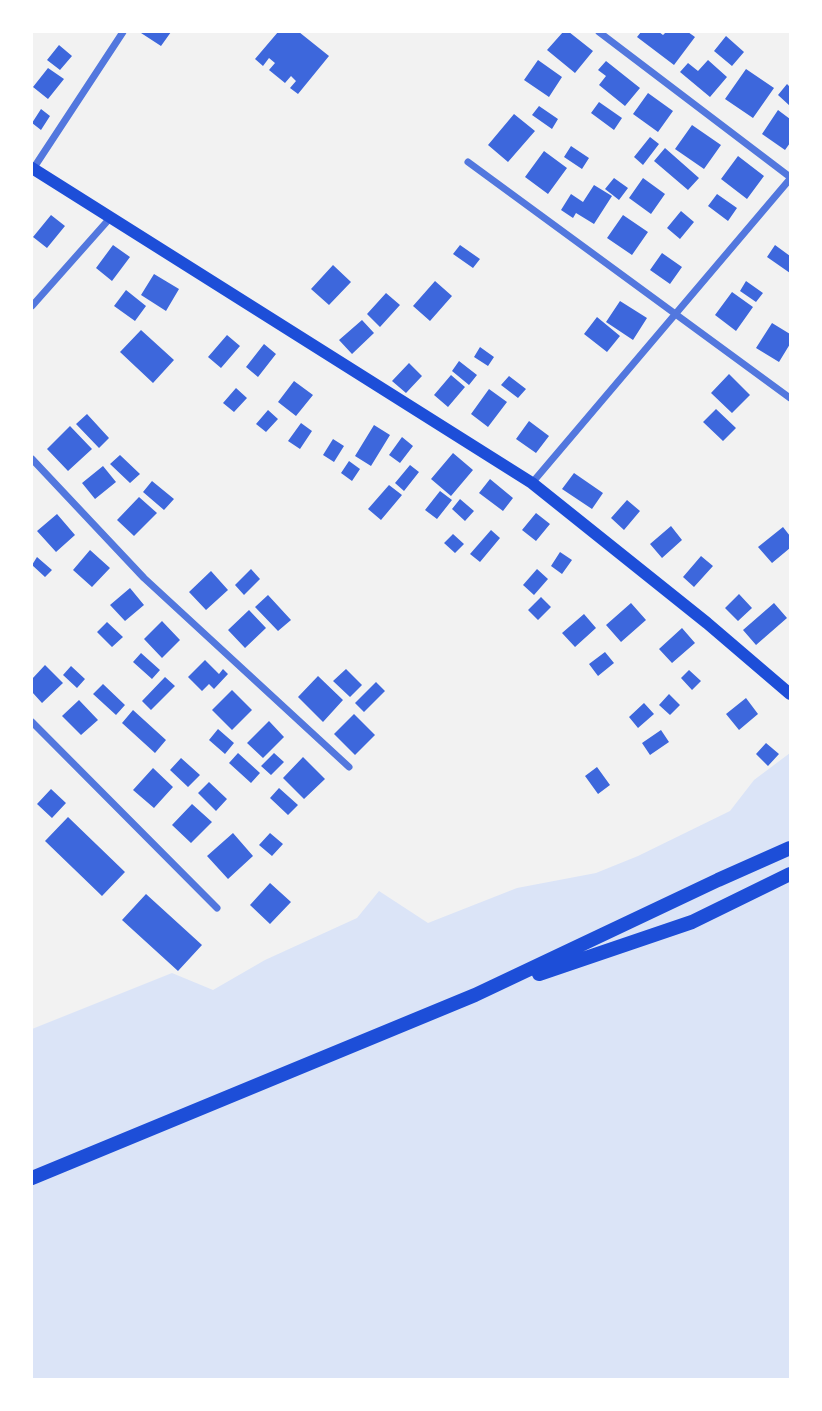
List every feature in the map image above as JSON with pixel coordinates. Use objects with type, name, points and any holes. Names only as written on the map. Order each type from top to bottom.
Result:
[{"type":"highway","points":[[32,1178],[475,995],[790,848]]},
{"type":"highway","points":[[475,995],[692,922],[790,874]]},
{"type":"main road","points":[[32,169],[532,484],[707,623],[790,694]]},
{"type":"street","points":[[32,169],[122,32]]},
{"type":"street","points":[[532,484],[790,178],[599,32]]},
{"type":"street","points":[[468,162],[790,398]]},
{"type":"street","points":[[32,306],[111,217]]},
{"type":"street","points":[[32,459],[144,578],[349,767]]},
{"type":"street","points":[[32,722],[217,908]]},
{"type":"shaded area","points":[[790,753],[790,1379],[32,1380],[32,1029],[172,973],[213,990],[265,960],[357,918],[379,891],[428,923],[517,888],[596,873],[638,856],[730,811],[754,780]]},
{"type":"building","points":[[171,32],[161,46],[141,33]]},
{"type":"building","points":[[278,32],[299,32],[329,56],[298,94],[290,88],[296,81],[291,76],[285,83],[269,70],[275,63],[269,58],[263,66],[255,59]]},
{"type":"building","points":[[563,32],[569,32],[593,51],[575,73],[547,50]]},
{"type":"building","points":[[641,32],[659,32],[663,35],[666,32],[688,32],[695,37],[674,65],[637,37]]},
{"type":"building","points":[[726,36],[744,52],[732,66],[714,51]]},
{"type":"building","points":[[59,45],[72,56],[60,70],[47,60]]},
{"type":"building","points":[[538,60],[562,77],[549,97],[524,80]]},
{"type":"building","points":[[708,60],[727,77],[710,97],[680,72],[688,63],[698,71]]},
{"type":"building","points":[[606,61],[640,88],[625,106],[599,85],[606,76],[598,70]]},
{"type":"building","points":[[48,68],[64,79],[48,99],[33,87]]},
{"type":"building","points":[[746,69],[774,88],[753,118],[725,99]]},
{"type":"building","points":[[787,84],[790,87],[790,106],[778,95]]},
{"type":"building","points":[[648,93],[673,111],[658,132],[633,114]]},
{"type":"building","points":[[599,102],[622,118],[614,130],[591,113]]},
{"type":"building","points":[[539,106],[558,119],[552,129],[532,115]]},
{"type":"building","points":[[41,109],[50,116],[41,130],[32,123]]},
{"type":"building","points":[[778,110],[790,119],[790,143],[785,150],[762,134]]},
{"type":"building","points":[[514,114],[535,131],[508,162],[488,145]]},
{"type":"building","points":[[692,125],[721,145],[704,169],[675,149]]},
{"type":"building","points":[[650,137],[659,144],[643,165],[634,157]]},
{"type":"building","points":[[571,146],[589,158],[582,169],[564,157]]},
{"type":"building","points":[[665,148],[699,178],[688,190],[654,161]]},
{"type":"building","points":[[544,151],[567,168],[548,194],[525,177]]},
{"type":"building","points":[[738,156],[764,176],[747,199],[721,179]]},
{"type":"building","points":[[614,178],[628,188],[619,200],[605,189]]},
{"type":"building","points":[[643,178],[665,194],[651,214],[629,198]]},
{"type":"building","points":[[594,185],[612,196],[594,224],[576,213],[573,218],[561,210],[571,194],[583,202]]},
{"type":"building","points":[[717,194],[737,208],[728,221],[708,206]]},
{"type":"building","points":[[681,211],[694,222],[680,239],[667,228]]},
{"type":"building","points":[[51,215],[65,226],[47,248],[33,237]]},
{"type":"building","points":[[623,215],[648,232],[632,255],[607,238]]},
{"type":"building","points":[[113,245],[130,257],[112,281],[96,268]]},
{"type":"building","points":[[460,245],[480,259],[473,268],[453,254]]},
{"type":"building","points":[[775,245],[790,256],[790,273],[767,257]]},
{"type":"building","points":[[662,253],[682,267],[670,284],[650,270]]},
{"type":"building","points":[[333,265],[351,282],[329,305],[311,289]]},
{"type":"building","points":[[154,274],[179,289],[166,311],[141,295]]},
{"type":"building","points":[[435,281],[452,296],[430,321],[413,306]]},
{"type":"building","points":[[746,281],[763,293],[756,302],[740,291]]},
{"type":"building","points":[[126,290],[146,306],[135,321],[114,306]]},
{"type":"building","points":[[732,292],[753,307],[736,331],[715,315]]},
{"type":"building","points":[[386,293],[400,305],[380,327],[367,314]]},
{"type":"building","points":[[620,301],[647,318],[633,340],[606,322]]},
{"type":"building","points":[[597,317],[620,336],[607,352],[584,334]]},
{"type":"building","points":[[362,320],[374,333],[352,354],[339,340]]},
{"type":"building","points":[[772,323],[790,334],[790,344],[779,362],[756,348]]},
{"type":"building","points":[[141,330],[174,360],[153,383],[120,352]]},
{"type":"building","points":[[227,335],[240,346],[221,368],[208,357]]},
{"type":"building","points":[[264,344],[276,354],[258,377],[246,367]]},
{"type":"building","points":[[480,347],[494,357],[488,366],[474,357]]},
{"type":"building","points":[[459,361],[477,375],[469,385],[452,371]]},
{"type":"building","points":[[409,363],[422,376],[406,393],[392,381]]},
{"type":"building","points":[[729,374],[750,395],[732,413],[711,393]]},
{"type":"building","points":[[451,375],[465,387],[448,407],[434,395]]},
{"type":"building","points":[[509,376],[526,389],[518,398],[501,385]]},
{"type":"building","points":[[294,381],[313,395],[296,416],[278,402]]},
{"type":"building","points":[[236,388],[247,398],[234,412],[223,403]]},
{"type":"building","points":[[489,389],[507,402],[488,427],[471,414]]},
{"type":"building","points":[[716,409],[736,428],[723,441],[703,422]]},
{"type":"building","points":[[268,410],[278,419],[266,432],[256,424]]},
{"type":"building","points":[[87,414],[109,438],[99,448],[76,424]]},
{"type":"building","points":[[529,421],[549,436],[536,453],[516,439]]},
{"type":"building","points":[[301,423],[312,431],[300,449],[288,441]]},
{"type":"building","points":[[374,425],[390,435],[371,466],[355,456]]},
{"type":"building","points":[[70,426],[92,449],[68,471],[47,449]]},
{"type":"building","points":[[402,437],[413,446],[400,463],[389,455]]},
{"type":"building","points":[[333,439],[344,446],[334,462],[323,455]]},
{"type":"building","points":[[453,453],[473,470],[451,496],[431,479]]},
{"type":"building","points":[[120,455],[140,474],[130,483],[110,464]]},
{"type":"building","points":[[349,461],[360,469],[352,481],[341,473]]},
{"type":"building","points":[[410,465],[419,472],[404,491],[395,483]]},
{"type":"building","points":[[103,466],[116,482],[95,499],[82,483]]},
{"type":"building","points":[[574,473],[603,493],[592,509],[562,489]]},
{"type":"building","points":[[490,479],[513,498],[503,511],[479,493]]},
{"type":"building","points":[[152,481],[174,499],[164,510],[143,492]]},
{"type":"building","points":[[389,485],[402,495],[381,520],[368,509]]},
{"type":"building","points":[[440,491],[452,500],[437,519],[425,510]]},
{"type":"building","points":[[139,497],[157,513],[134,536],[117,520]]},
{"type":"building","points":[[460,499],[474,511],[465,521],[452,509]]},
{"type":"building","points":[[627,500],[640,511],[624,530],[611,518]]},
{"type":"building","points":[[536,513],[550,524],[536,541],[522,530]]},
{"type":"building","points":[[57,514],[75,535],[56,552],[37,531]]},
{"type":"building","points":[[671,526],[682,540],[662,558],[650,544]]},
{"type":"building","points":[[783,527],[790,536],[790,548],[772,563],[758,547]]},
{"type":"building","points":[[491,530],[500,538],[480,562],[470,554]]},
{"type":"building","points":[[453,534],[464,544],[455,553],[444,543]]},
{"type":"building","points":[[90,550],[110,568],[92,587],[73,570]]},
{"type":"building","points":[[560,552],[572,560],[562,574],[551,566]]},
{"type":"building","points":[[701,556],[713,566],[694,587],[683,577]]},
{"type":"building","points":[[37,557],[52,570],[45,577],[32,565]]},
{"type":"building","points":[[251,569],[260,579],[244,595],[235,585]]},
{"type":"building","points":[[537,569],[548,579],[534,595],[523,585]]},
{"type":"building","points":[[211,571],[228,590],[206,610],[189,592]]},
{"type":"building","points":[[130,588],[144,605],[125,621],[110,605]]},
{"type":"building","points":[[739,594],[752,608],[738,621],[725,608]]},
{"type":"building","points":[[268,595],[291,620],[278,631],[255,607]]},
{"type":"building","points":[[541,597],[551,607],[538,620],[528,610]]},
{"type":"building","points":[[631,603],[646,620],[621,642],[606,625]]},
{"type":"building","points":[[774,603],[787,618],[756,645],[743,630]]},
{"type":"building","points":[[249,610],[266,628],[245,648],[228,630]]},
{"type":"building","points":[[584,614],[596,628],[575,647],[562,633]]},
{"type":"building","points":[[162,621],[180,640],[162,658],[144,639]]},
{"type":"building","points":[[107,622],[123,637],[112,647],[97,632]]},
{"type":"building","points":[[682,628],[695,643],[672,663],[659,649]]},
{"type":"building","points":[[605,652],[614,663],[598,676],[589,664]]},
{"type":"building","points":[[141,653],[160,670],[152,679],[133,662]]},
{"type":"building","points":[[205,660],[219,674],[223,669],[228,674],[214,689],[209,684],[202,691],[188,677]]},
{"type":"building","points":[[45,665],[63,683],[42,703],[32,692],[32,679]]},
{"type":"building","points":[[71,666],[85,679],[77,688],[63,675]]},
{"type":"building","points":[[346,669],[362,685],[350,697],[333,681]]},
{"type":"building","points":[[689,670],[701,681],[692,690],[681,678]]},
{"type":"building","points":[[318,676],[343,700],[323,722],[298,697]]},
{"type":"building","points":[[165,677],[175,686],[151,710],[142,701]]},
{"type":"building","points":[[376,682],[385,691],[364,712],[355,703]]},
{"type":"building","points":[[103,684],[125,705],[116,715],[93,694]]},
{"type":"building","points":[[232,690],[252,710],[232,730],[212,710]]},
{"type":"building","points":[[669,694],[680,705],[670,715],[659,705]]},
{"type":"building","points":[[746,698],[758,714],[739,730],[726,714]]},
{"type":"building","points":[[79,700],[98,720],[81,735],[62,716]]},
{"type":"building","points":[[644,703],[654,714],[638,728],[629,717]]},
{"type":"building","points":[[133,710],[166,740],[155,753],[122,723]]},
{"type":"building","points":[[354,714],[375,735],[355,755],[334,734]]},
{"type":"building","points":[[269,721],[284,737],[263,758],[247,743]]},
{"type":"building","points":[[218,729],[234,743],[225,754],[209,740]]},
{"type":"building","points":[[661,730],[669,742],[650,755],[642,743]]},
{"type":"building","points":[[766,743],[779,754],[768,766],[756,754]]},
{"type":"building","points":[[238,753],[260,773],[251,783],[229,763]]},
{"type":"building","points":[[274,753],[284,762],[271,775],[261,766]]},
{"type":"building","points":[[303,757],[325,779],[304,799],[283,778]]},
{"type":"building","points":[[181,758],[200,775],[188,787],[170,770]]},
{"type":"building","points":[[597,767],[610,785],[598,794],[585,776]]},
{"type":"building","points":[[153,768],[173,787],[154,808],[133,790]]},
{"type":"building","points":[[209,782],[227,799],[216,811],[198,793]]},
{"type":"building","points":[[279,788],[298,805],[288,815],[270,798]]},
{"type":"building","points":[[51,789],[66,803],[52,818],[37,804]]},
{"type":"building","points":[[192,804],[212,822],[191,843],[172,825]]},
{"type":"building","points":[[68,817],[125,872],[102,896],[45,841]]},
{"type":"building","points":[[233,833],[253,856],[228,879],[207,856]]},
{"type":"building","points":[[270,833],[283,844],[272,856],[259,845]]},
{"type":"building","points":[[270,883],[291,902],[270,924],[250,905]]},
{"type":"building","points":[[146,894],[202,945],[178,971],[122,920]]}]
